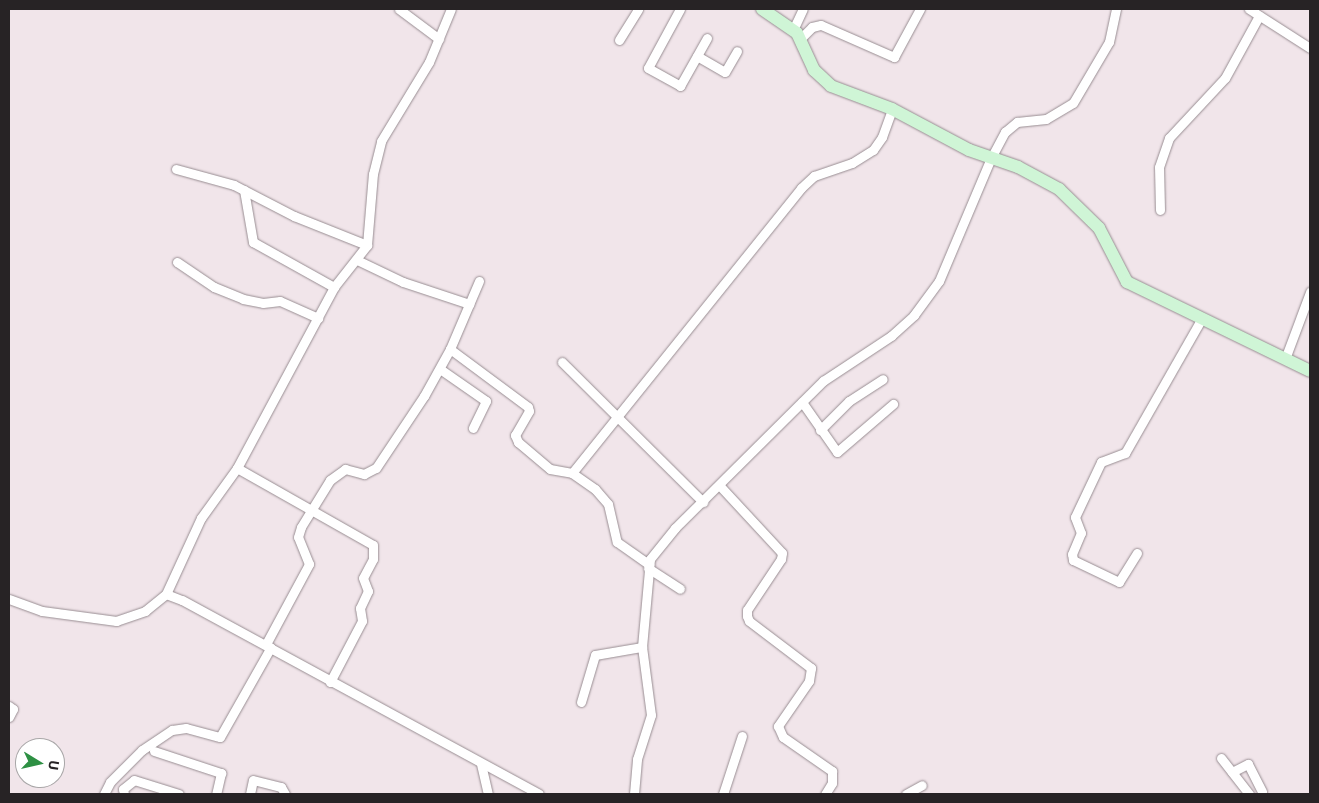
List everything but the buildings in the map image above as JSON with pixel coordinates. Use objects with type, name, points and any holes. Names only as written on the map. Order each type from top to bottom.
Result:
[{"type":"street","points":[[399,9],[439,39]]},
{"type":"street","points":[[9,599],[42,611],[116,621],[145,611],[166,594],[201,518],[237,468],[334,287],[367,245],[373,174],[381,141],[429,62],[451,9]]},
{"type":"street","points":[[619,40],[638,9]]},
{"type":"street","points":[[680,9],[648,68],[680,86],[706,38]]},
{"type":"street","points":[[762,9],[797,34],[814,70],[826,82],[892,109],[991,158],[1034,175],[1072,200],[1099,228],[1127,282],[1310,371]]},
{"type":"street","points":[[797,34],[803,9]]},
{"type":"street","points":[[797,34],[821,25],[894,57],[920,9]]},
{"type":"street","points":[[634,794],[637,758],[651,715],[642,647],[648,566],[675,528],[836,371],[891,336],[923,304],[946,265],[991,158],[1013,124],[1046,119],[1072,103],[1109,42],[1116,9]]},
{"type":"street","points":[[1249,9],[1310,48]]},
{"type":"street","points":[[1160,210],[1159,167],[1163,151],[1189,114],[1225,78],[1260,16]]},
{"type":"street","points":[[697,56],[725,72],[737,51]]},
{"type":"street","points":[[572,473],[801,188],[814,176],[852,163],[873,150],[882,137],[892,109]]},
{"type":"street","points":[[176,169],[244,190],[302,220],[367,245]]},
{"type":"street","points":[[244,190],[253,242],[334,287]]},
{"type":"street","points":[[357,260],[403,282],[469,304]]},
{"type":"street","points":[[177,262],[214,287],[243,299],[261,303],[280,301],[318,318]]},
{"type":"street","points":[[104,794],[110,782],[142,750],[172,730],[186,728],[220,736],[269,646],[309,564],[298,537],[301,526],[312,512],[330,480],[344,469],[364,474],[376,468],[440,369],[479,281]]},
{"type":"street","points":[[1285,359],[1310,292]]},
{"type":"street","points":[[1137,553],[1119,582],[1073,560],[1072,554],[1081,533],[1075,516],[1101,462],[1125,453],[1202,318]]},
{"type":"street","points":[[450,349],[528,407],[529,411],[515,435],[521,446],[550,469],[572,473],[605,499],[617,542],[680,590]]},
{"type":"street","points":[[562,362],[703,502]]},
{"type":"street","points":[[803,404],[857,363]]},
{"type":"street","points":[[440,369],[486,401],[473,428]]},
{"type":"street","points":[[820,430],[849,401],[883,380]]},
{"type":"street","points":[[803,404],[820,430],[838,451],[893,404]]},
{"type":"street","points":[[237,468],[373,545],[374,549],[363,578],[368,591],[360,608],[362,621],[330,682]]},
{"type":"street","points":[[720,486],[782,553],[781,559],[747,610],[747,616],[749,621],[811,668],[808,681],[778,726],[783,738],[832,772],[832,783],[825,794]]},
{"type":"street","points":[[166,594],[195,605],[330,682],[539,794]]},
{"type":"street","points":[[581,702],[595,655],[642,647]]},
{"type":"street","points":[[9,706],[13,709],[9,717]]},
{"type":"street","points":[[723,794],[742,736]]},
{"type":"street","points":[[154,751],[221,773],[216,794]]},
{"type":"street","points":[[1221,758],[1249,794]]},
{"type":"street","points":[[481,764],[488,794]]},
{"type":"street","points":[[1232,772],[1248,764],[1261,793]]},
{"type":"street","points":[[124,794],[123,789],[134,780],[180,794]]},
{"type":"street","points":[[250,794],[253,780],[281,787],[284,794]]},
{"type":"street","points":[[906,794],[922,785]]}]
